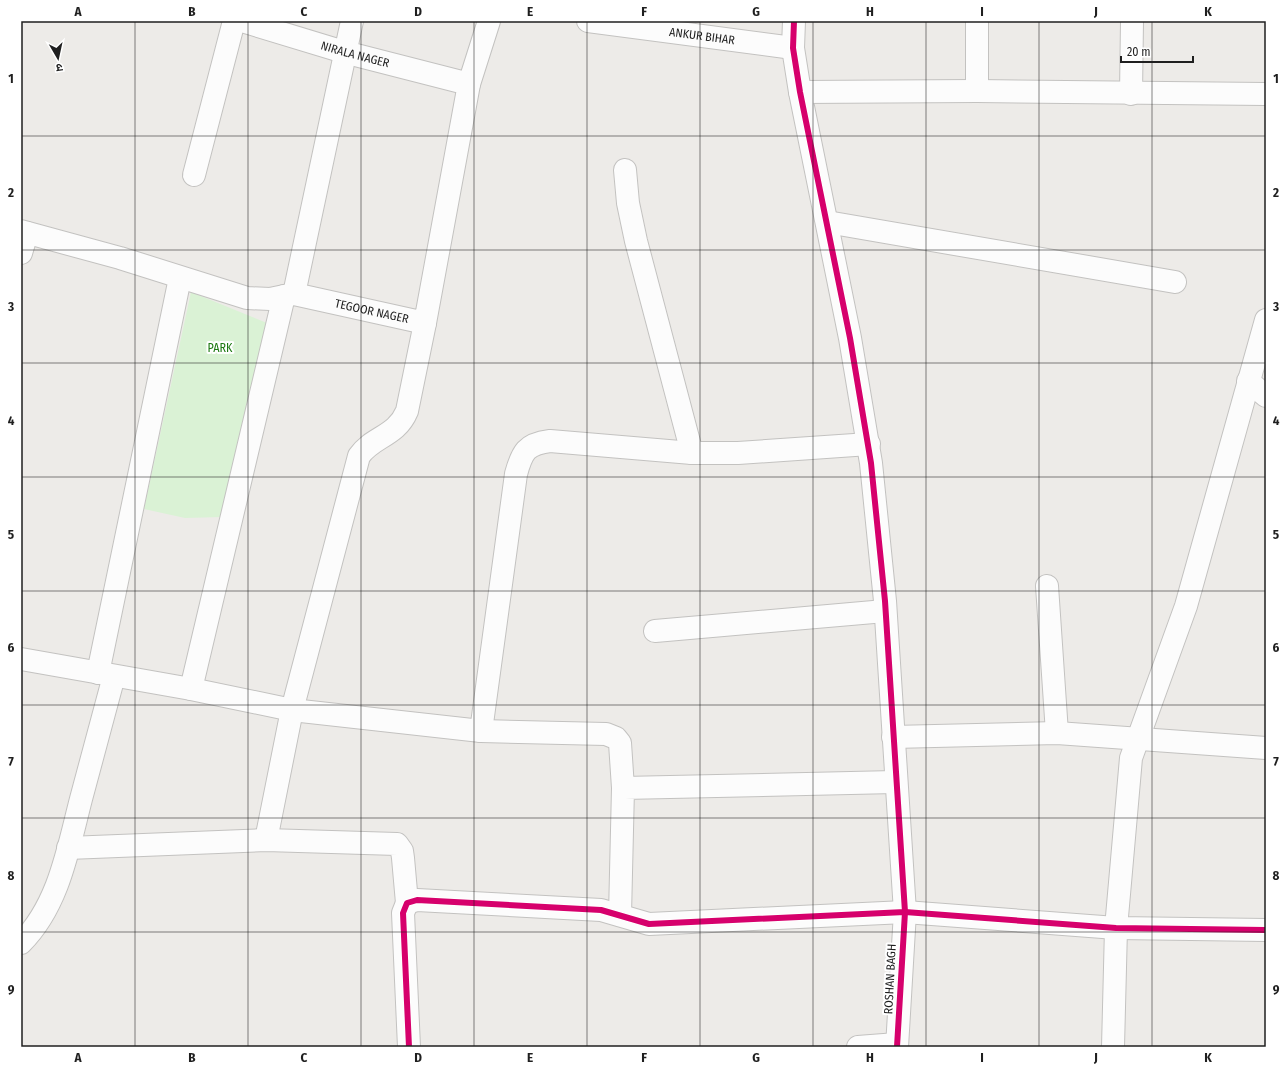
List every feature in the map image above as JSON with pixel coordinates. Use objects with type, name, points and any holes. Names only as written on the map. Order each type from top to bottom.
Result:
[{"type":"street","points":[[194,175],[234,21]]},
{"type":"street","name":"NIRALA NAGER","points":[[242,21],[344,52],[470,84]]},
{"type":"street","points":[[191,690],[289,295],[352,21]]},
{"type":"street","name":"TEGOOR NAGER","points":[[23,239],[120,258],[247,298],[270,299],[289,295],[425,323],[470,84],[489,21]]},
{"type":"street","name":"ANKUR BIHAR","points":[[588,21],[793,48]]},
{"type":"street","name":"ROSHAN BAGH","points":[[794,21],[793,48],[800,92],[850,338],[869,444],[885,611],[905,912],[897,1045]]},
{"type":"street","points":[[977,21],[977,91]]},
{"type":"street","points":[[1131,94],[1132,21]]},
{"type":"street","points":[[800,92],[977,91],[1131,94],[1266,94]]},
{"type":"street","points":[[626,170],[628,203],[636,241],[692,453]]},
{"type":"street","points":[[827,222],[1175,282]]},
{"type":"street","points":[[21,943],[39,921],[47,908],[68,848],[106,674],[180,278]]},
{"type":"street","points":[[1113,1047],[1116,928],[1131,758],[1186,606],[1266,320]]},
{"type":"street","points":[[266,840],[292,710],[359,456],[369,445],[395,429],[403,420],[425,323]]},
{"type":"street","points":[[1248,381],[1266,396]]},
{"type":"street","points":[[481,731],[516,474],[522,455],[530,446],[550,442],[692,453],[738,453],[869,444]]},
{"type":"street","points":[[1047,586],[1057,733]]},
{"type":"street","points":[[655,631],[885,611]]},
{"type":"street","points":[[21,659],[292,710],[481,731],[611,735],[616,738],[620,746],[623,788],[620,915]]},
{"type":"street","points":[[893,737],[1057,733],[1266,748]]},
{"type":"street","points":[[623,788],[896,782]]},
{"type":"street","points":[[68,848],[266,840],[397,844],[402,851],[407,903],[403,913],[409,1047]]},
{"type":"street","points":[[407,903],[428,900],[601,910],[649,924],[905,912],[1116,928],[1266,930]]},
{"type":"street","points":[[858,1047],[897,1045]]},
{"type":"green space","name":"PARK","points":[[191,292],[267,323],[222,517],[185,518],[144,509]]},
{"type":"cycle path","points":[[794,21],[793,48],[800,92],[850,338],[871,463],[885,601],[905,912],[897,1047]]},
{"type":"cycle path","points":[[409,1047],[403,913],[407,903],[417,900],[601,910],[649,924],[905,912],[1116,928],[1266,930]]}]
